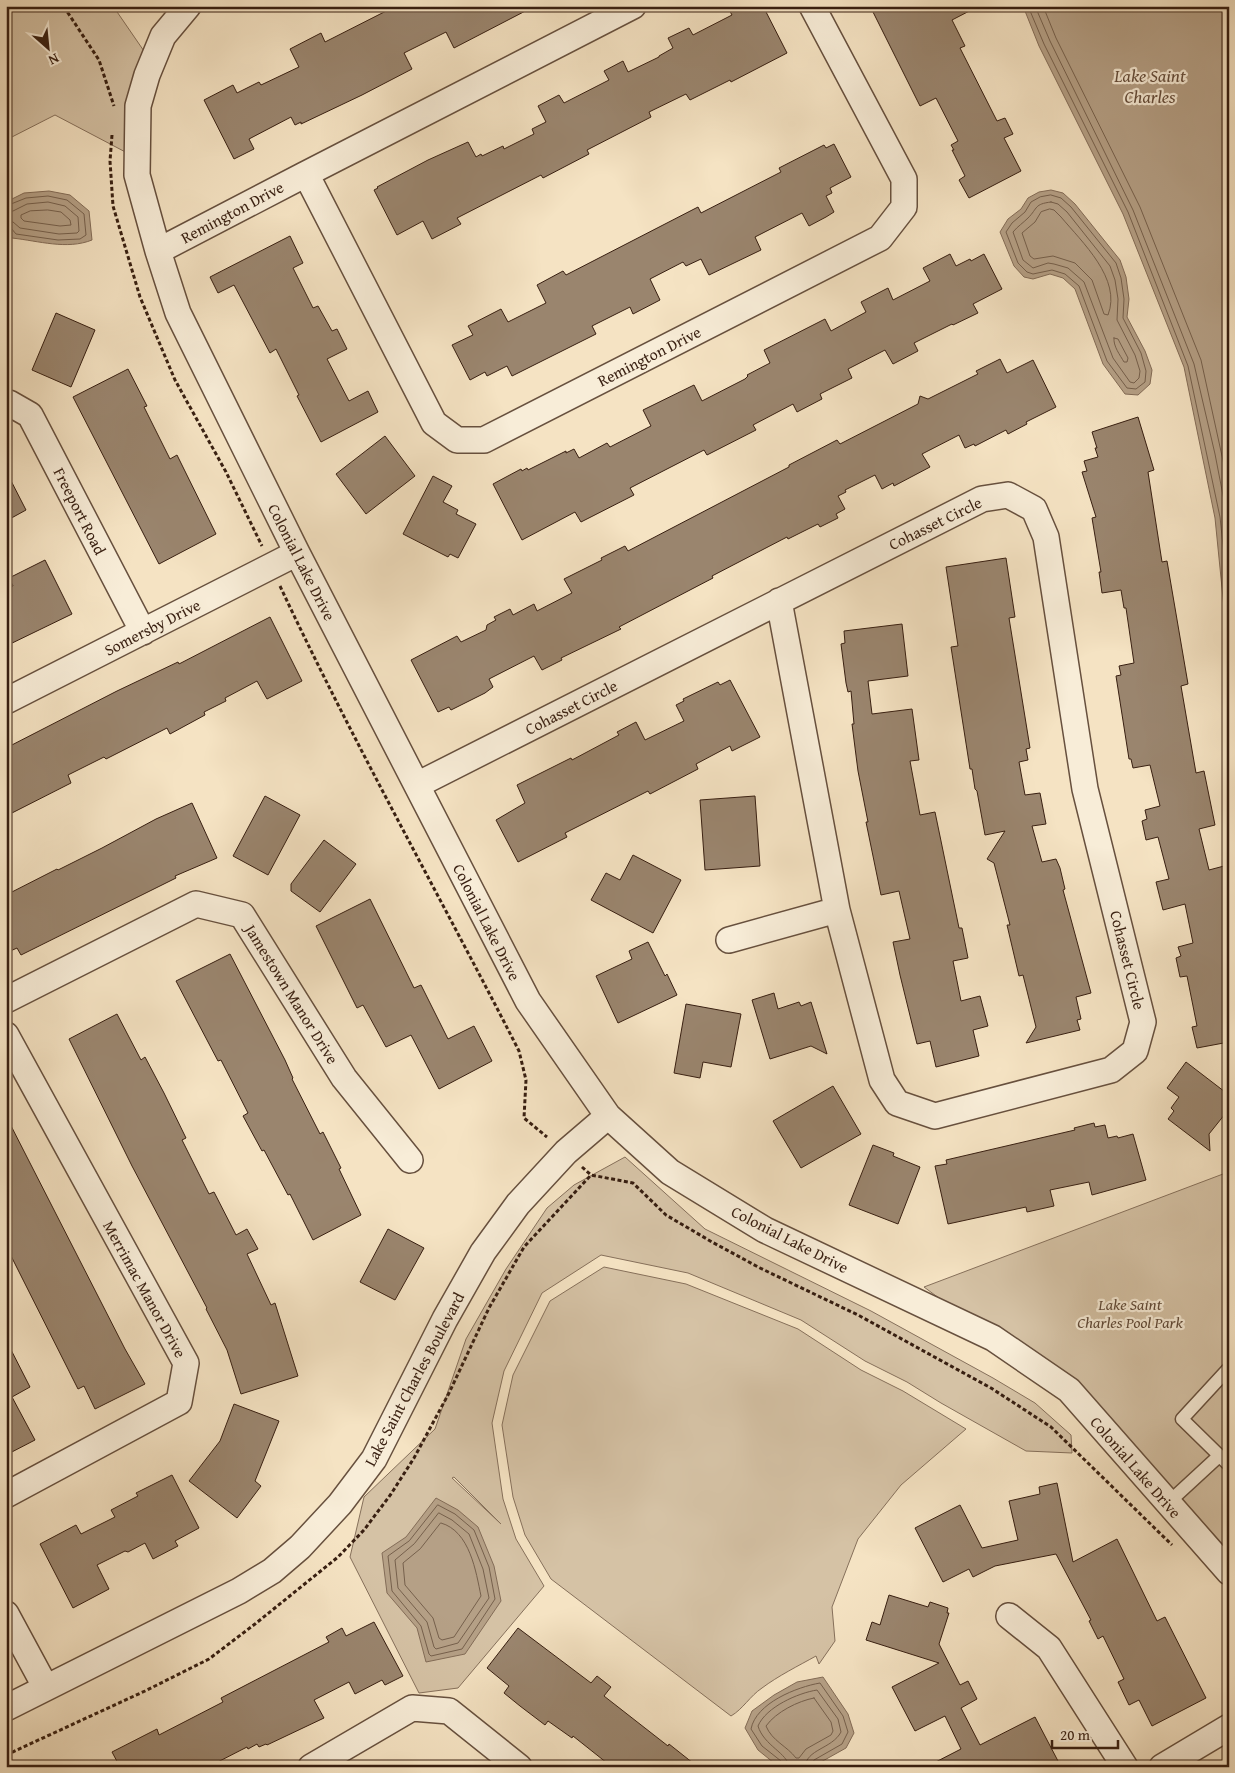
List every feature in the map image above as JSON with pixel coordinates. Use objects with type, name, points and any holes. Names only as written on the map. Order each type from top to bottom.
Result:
[{"type":"street","name":"Colonial Lake Drive","points":[[188,6],[163,36],[146,75],[138,106],[137,176],[178,313],[297,553],[528,1001],[608,1116],[670,1172],[765,1230],[993,1338],[1069,1390],[1229,1572]]},
{"type":"street","name":"Remington Drive","points":[[158,251],[633,6]]},
{"type":"street","name":"Remington Drive","points":[[306,174],[434,423],[457,440],[484,440],[880,238],[904,207],[904,179],[812,6]]},
{"type":"street","name":"Freeport Road","points":[[6,403],[30,415],[143,632]]},
{"type":"street","name":"Cohasset Circle","points":[[417,785],[779,600],[982,499],[1008,495],[1034,509],[1046,536],[1085,789],[1143,1022],[1135,1050],[1111,1070],[935,1116],[897,1103],[882,1080],[837,910],[779,600]]},
{"type":"street","name":"Somersby Drive","points":[[6,701],[297,553]]},
{"type":"street","name":"Jamestown Manor Drive","points":[[6,1000],[196,904],[242,914],[344,1078],[410,1160]]},
{"type":"street","points":[[729,940],[837,910]]},
{"type":"street","name":"Merrimac Manor Drive","points":[[6,1034],[186,1363],[179,1402],[6,1496]]},
{"type":"street","name":"Lake Saint Charles Boulevard","points":[[6,1708],[239,1591],[272,1570],[300,1547],[340,1504],[374,1459],[445,1319],[483,1252],[518,1204],[566,1152],[608,1116]]},
{"type":"street","points":[[6,1614],[46,1688]]},
{"type":"street","points":[[1009,1616],[1049,1648],[1125,1767]]},
{"type":"street","points":[[311,1767],[412,1708],[449,1711],[519,1767]]},
{"type":"street","points":[[1162,1767],[1229,1727]]},
{"type":"lane","points":[[1168,1503],[1224,1460],[1182,1420],[1229,1368]]},
{"type":"path","points":[[66,6],[68,13],[99,60],[114,108]]},
{"type":"path","points":[[112,134],[110,161],[114,206],[140,297],[175,380],[226,472],[311,651],[519,1051],[526,1080],[524,1118],[591,1175],[633,1183],[666,1215],[712,1242],[760,1268],[866,1319],[991,1388],[1044,1422],[1104,1478],[1172,1546]]},
{"type":"green space","points":[[6,6],[113,6],[146,54],[133,156],[55,115],[6,140]]},
{"type":"green space","points":[[625,1157],[705,1229],[871,1311],[1035,1403],[1071,1435],[1072,1453],[1026,1451],[907,1382],[865,1361],[801,1320],[688,1273],[601,1255],[542,1293],[504,1371],[492,1423],[503,1499],[516,1539],[544,1586],[458,1688],[419,1693],[350,1557],[364,1497],[435,1429],[466,1339],[506,1269],[547,1208],[574,1185]],"holes":[[[454,1477],[501,1524],[452,1478]]]},
{"type":"green space","name":"Lake Saint Charles Pool Park","points":[[1229,1169],[1229,1572],[1069,1390],[993,1338],[924,1287],[1223,1174]]},
{"type":"green space","points":[[604,1267],[686,1284],[798,1329],[861,1370],[903,1391],[966,1429],[901,1485],[858,1539],[832,1607],[835,1641],[819,1664],[816,1656],[781,1675],[758,1691],[731,1716],[551,1579],[525,1535],[513,1497],[502,1425],[513,1375],[550,1301]]},
{"type":"water","name":"Lake Saint Charles","points":[[1023,6],[1229,6],[1229,628],[1224,608],[1215,518],[1184,367],[1123,214],[1039,46]]},
{"type":"water","points":[[1051,190],[1063,193],[1075,204],[1120,260],[1126,277],[1129,299],[1127,317],[1145,351],[1152,370],[1150,384],[1138,395],[1125,394],[1103,364],[1075,289],[1063,278],[1050,274],[1033,279],[1024,277],[1014,266],[1000,232],[1008,219],[1021,209],[1028,198],[1039,192]]},
{"type":"water","points":[[49,191],[70,195],[89,211],[92,240],[63,245],[12,238],[6,229],[6,202],[24,193]]},
{"type":"water","points":[[436,1498],[458,1510],[478,1527],[494,1566],[501,1601],[465,1654],[426,1662],[417,1628],[387,1593],[382,1553],[406,1537]]},
{"type":"water","points":[[823,1677],[848,1714],[854,1733],[846,1748],[812,1767],[784,1767],[774,1763],[758,1750],[745,1728],[752,1711],[774,1695],[797,1682]]},
{"type":"building","points":[[396,6],[535,6],[454,48],[446,32],[404,53],[412,69],[301,124],[301,122],[295,125],[291,117],[249,139],[254,149],[234,159],[204,100],[233,85],[237,93],[259,82],[261,85],[299,67],[290,49],[321,33],[325,42]]},
{"type":"building","points":[[727,6],[763,6],[787,53],[731,82],[730,80],[690,100],[686,94],[649,112],[651,117],[587,150],[589,154],[543,178],[541,175],[457,218],[461,224],[432,239],[423,221],[397,235],[374,190],[377,187],[428,160],[468,142],[476,157],[503,146],[504,149],[534,134],[532,129],[546,122],[538,106],[559,95],[564,103],[609,80],[604,71],[623,61],[628,72],[659,57],[673,48],[668,38],[689,28],[693,35],[732,15]]},
{"type":"building","points":[[870,6],[979,6],[952,20],[965,46],[960,48],[997,121],[1005,118],[1013,134],[1004,138],[1021,171],[969,198],[959,180],[965,176],[951,145],[958,141],[936,98],[920,106]]},
{"type":"building","points":[[834,144],[851,177],[830,188],[832,193],[826,196],[834,212],[809,226],[802,213],[755,237],[761,250],[709,275],[701,259],[686,266],[683,262],[650,279],[660,300],[633,314],[630,307],[592,326],[596,334],[512,376],[507,366],[487,376],[485,372],[470,380],[452,345],[473,335],[468,326],[501,309],[508,322],[546,303],[537,285],[563,271],[566,275],[698,207],[701,213],[781,172],[779,168],[824,145],[826,148]]},
{"type":"building","points":[[290,236],[303,263],[293,268],[313,308],[318,306],[332,331],[337,329],[347,349],[327,359],[349,401],[368,391],[378,412],[321,442],[297,396],[299,395],[276,349],[270,353],[234,285],[218,293],[210,277]]},
{"type":"building","points":[[950,254],[956,266],[984,254],[1002,289],[973,304],[978,313],[914,343],[918,351],[893,364],[885,350],[848,369],[852,378],[820,394],[822,399],[797,412],[793,404],[753,425],[756,430],[707,455],[704,450],[630,488],[634,495],[581,522],[575,512],[522,540],[493,484],[521,469],[522,471],[527,468],[528,470],[566,451],[566,453],[574,449],[579,458],[607,443],[610,447],[651,426],[643,410],[694,385],[702,401],[745,379],[747,375],[770,363],[764,350],[825,319],[831,331],[866,312],[861,302],[888,288],[893,300],[930,281],[923,268]]},
{"type":"building","points":[[56,313],[95,330],[71,387],[32,370]]},
{"type":"building","points":[[1000,359],[1007,373],[1033,360],[1056,407],[1026,422],[1027,424],[1008,434],[1006,430],[975,446],[974,444],[965,448],[959,435],[922,454],[930,467],[894,486],[893,483],[882,489],[875,475],[845,490],[846,492],[838,496],[845,509],[836,514],[838,518],[820,527],[818,524],[788,539],[787,537],[619,627],[621,629],[561,658],[562,660],[542,670],[534,656],[489,679],[493,687],[485,693],[451,710],[449,707],[438,712],[411,660],[457,636],[461,642],[486,630],[487,625],[496,620],[494,617],[510,609],[513,615],[534,604],[537,611],[572,593],[564,579],[602,560],[601,558],[625,546],[628,551],[837,440],[840,444],[918,404],[920,396],[928,399],[978,374],[976,371]]},
{"type":"building","points":[[128,369],[147,406],[144,407],[170,459],[177,455],[216,534],[159,564],[73,397]]},
{"type":"building","points":[[1138,417],[1154,470],[1148,472],[1162,562],[1167,561],[1188,684],[1181,686],[1196,773],[1204,771],[1215,825],[1199,829],[1209,870],[1224,866],[1229,885],[1229,1042],[1197,1048],[1192,1027],[1197,1026],[1187,976],[1180,977],[1176,958],[1181,956],[1178,947],[1193,943],[1185,904],[1163,910],[1156,882],[1169,879],[1158,837],[1146,840],[1142,821],[1147,819],[1145,810],[1160,806],[1150,765],[1133,768],[1131,759],[1129,759],[1116,676],[1121,675],[1119,666],[1134,663],[1126,608],[1124,608],[1121,590],[1102,593],[1099,572],[1101,572],[1092,518],[1096,517],[1082,472],[1087,471],[1084,461],[1098,457],[1092,432]]},
{"type":"building","points":[[385,436],[415,476],[366,514],[336,474]]},
{"type":"building","points":[[6,471],[26,510],[6,521]]},
{"type":"building","points":[[433,476],[452,486],[443,502],[458,510],[456,514],[476,524],[458,558],[450,554],[448,557],[403,534]]},
{"type":"building","points":[[1006,558],[1015,617],[1009,618],[1030,748],[1026,749],[1028,760],[1019,762],[1025,795],[1040,793],[1046,824],[1032,826],[1042,862],[1056,859],[1060,868],[1065,889],[1063,890],[1091,993],[1076,997],[1081,1019],[1077,1020],[1080,1030],[1026,1043],[1036,1027],[1023,975],[1019,976],[1007,925],[1010,925],[994,863],[987,859],[1005,831],[985,835],[972,769],[970,769],[951,647],[958,646],[946,567]]},
{"type":"building","points":[[45,560],[72,614],[6,646],[6,589],[13,586],[9,578]]},
{"type":"building","points":[[270,617],[302,681],[267,699],[257,681],[225,698],[226,701],[204,712],[205,715],[170,734],[167,728],[106,759],[104,757],[68,775],[71,783],[6,816],[6,748],[117,691],[178,662],[179,664]]},
{"type":"building","points":[[902,624],[908,676],[868,681],[872,714],[912,709],[919,760],[910,761],[920,815],[935,812],[959,928],[962,928],[968,958],[953,961],[961,1001],[980,996],[988,1026],[973,1030],[979,1056],[936,1067],[930,1041],[917,1044],[893,942],[910,939],[899,891],[881,895],[866,822],[868,822],[858,771],[852,724],[854,724],[851,691],[848,692],[846,683],[841,644],[845,643],[844,631]]},
{"type":"building","points":[[730,680],[760,737],[732,751],[730,746],[696,764],[698,769],[650,794],[648,791],[565,833],[567,837],[518,862],[496,820],[525,803],[517,785],[571,758],[572,760],[619,735],[617,732],[636,722],[645,740],[684,721],[676,705],[684,701],[683,699],[718,682],[720,685]]},
{"type":"building","points":[[265,796],[300,815],[268,875],[233,856]]},
{"type":"building","points":[[755,796],[760,866],[705,870],[700,800]]},
{"type":"building","points":[[192,803],[217,858],[175,876],[176,878],[21,955],[17,948],[6,953],[6,895],[156,819]]},
{"type":"building","points":[[324,840],[356,864],[320,912],[291,891],[291,884]]},
{"type":"building","points":[[633,855],[681,880],[653,933],[591,900],[606,873],[620,880]]},
{"type":"building","points":[[370,899],[414,988],[421,985],[448,1039],[474,1026],[492,1061],[439,1089],[411,1035],[386,1047],[363,1005],[357,1008],[316,926]]},
{"type":"building","points":[[648,942],[677,995],[618,1023],[596,976],[632,959],[629,951]]},
{"type":"building","points":[[230,954],[285,1060],[292,1079],[320,1134],[323,1132],[361,1215],[313,1240],[290,1194],[288,1195],[243,1116],[248,1113],[221,1060],[218,1061],[176,981]]},
{"type":"building","points":[[774,993],[778,1009],[799,1002],[801,1006],[811,1002],[827,1054],[811,1046],[770,1059],[752,1000]]},
{"type":"building","points":[[686,1004],[741,1014],[731,1067],[703,1062],[700,1078],[674,1073]]},
{"type":"building","points":[[117,1014],[141,1060],[145,1057],[164,1093],[186,1138],[182,1140],[209,1194],[214,1192],[236,1235],[247,1229],[258,1249],[247,1254],[271,1305],[275,1303],[298,1376],[241,1394],[227,1350],[207,1308],[132,1166],[69,1039]]},
{"type":"building","points":[[1186,1062],[1229,1095],[1229,1109],[1209,1134],[1210,1151],[1168,1119],[1174,1111],[1171,1108],[1179,1097],[1167,1088]]},
{"type":"building","points":[[833,1086],[861,1134],[801,1168],[773,1121]]},
{"type":"building","points":[[6,1116],[125,1349],[145,1384],[95,1409],[84,1386],[78,1389],[6,1246]]},
{"type":"building","points":[[1094,1123],[1095,1127],[1105,1125],[1108,1138],[1117,1136],[1118,1138],[1133,1134],[1146,1180],[1092,1195],[1089,1182],[1050,1190],[1054,1206],[1027,1212],[1026,1207],[948,1224],[935,1166],[947,1164],[946,1160],[1075,1130],[1074,1128]]},
{"type":"building","points":[[873,1145],[894,1153],[893,1156],[920,1167],[898,1224],[849,1205]]},
{"type":"building","points":[[388,1229],[424,1248],[395,1300],[360,1282]]},
{"type":"building","points":[[6,1340],[30,1387],[12,1397],[35,1440],[6,1455]]},
{"type":"building","points":[[234,1404],[279,1421],[255,1481],[261,1486],[237,1518],[189,1481],[220,1441]]},
{"type":"building","points":[[172,1475],[199,1528],[175,1541],[178,1546],[153,1559],[145,1543],[97,1565],[109,1589],[73,1608],[40,1544],[76,1525],[81,1534],[115,1517],[111,1510],[138,1496],[136,1493]]},
{"type":"building","points":[[1057,1483],[1073,1562],[1117,1539],[1157,1621],[1165,1617],[1206,1698],[1152,1726],[1139,1700],[1129,1705],[1118,1682],[1124,1679],[1103,1636],[1098,1639],[1089,1621],[1091,1620],[1056,1554],[995,1566],[973,1577],[969,1569],[943,1582],[915,1528],[960,1505],[982,1548],[1018,1540],[1009,1501],[1040,1494],[1039,1487]]},
{"type":"building","points":[[889,1595],[928,1607],[930,1602],[948,1608],[947,1613],[949,1613],[939,1644],[960,1685],[968,1681],[977,1699],[961,1708],[980,1745],[1035,1717],[1058,1761],[1048,1767],[926,1767],[961,1749],[945,1716],[915,1731],[892,1687],[939,1663],[866,1640],[872,1622],[880,1625]]},
{"type":"building","points":[[374,1622],[403,1676],[385,1685],[382,1680],[355,1694],[349,1682],[314,1700],[324,1718],[267,1745],[259,1747],[257,1744],[248,1749],[247,1747],[208,1767],[120,1767],[112,1752],[157,1729],[159,1735],[223,1702],[221,1698],[329,1642],[326,1637],[342,1628],[346,1636]]},
{"type":"building","points":[[518,1628],[591,1683],[597,1676],[611,1687],[604,1696],[698,1767],[612,1767],[573,1736],[572,1738],[548,1721],[545,1725],[520,1706],[504,1693],[509,1686],[487,1668]]}]
